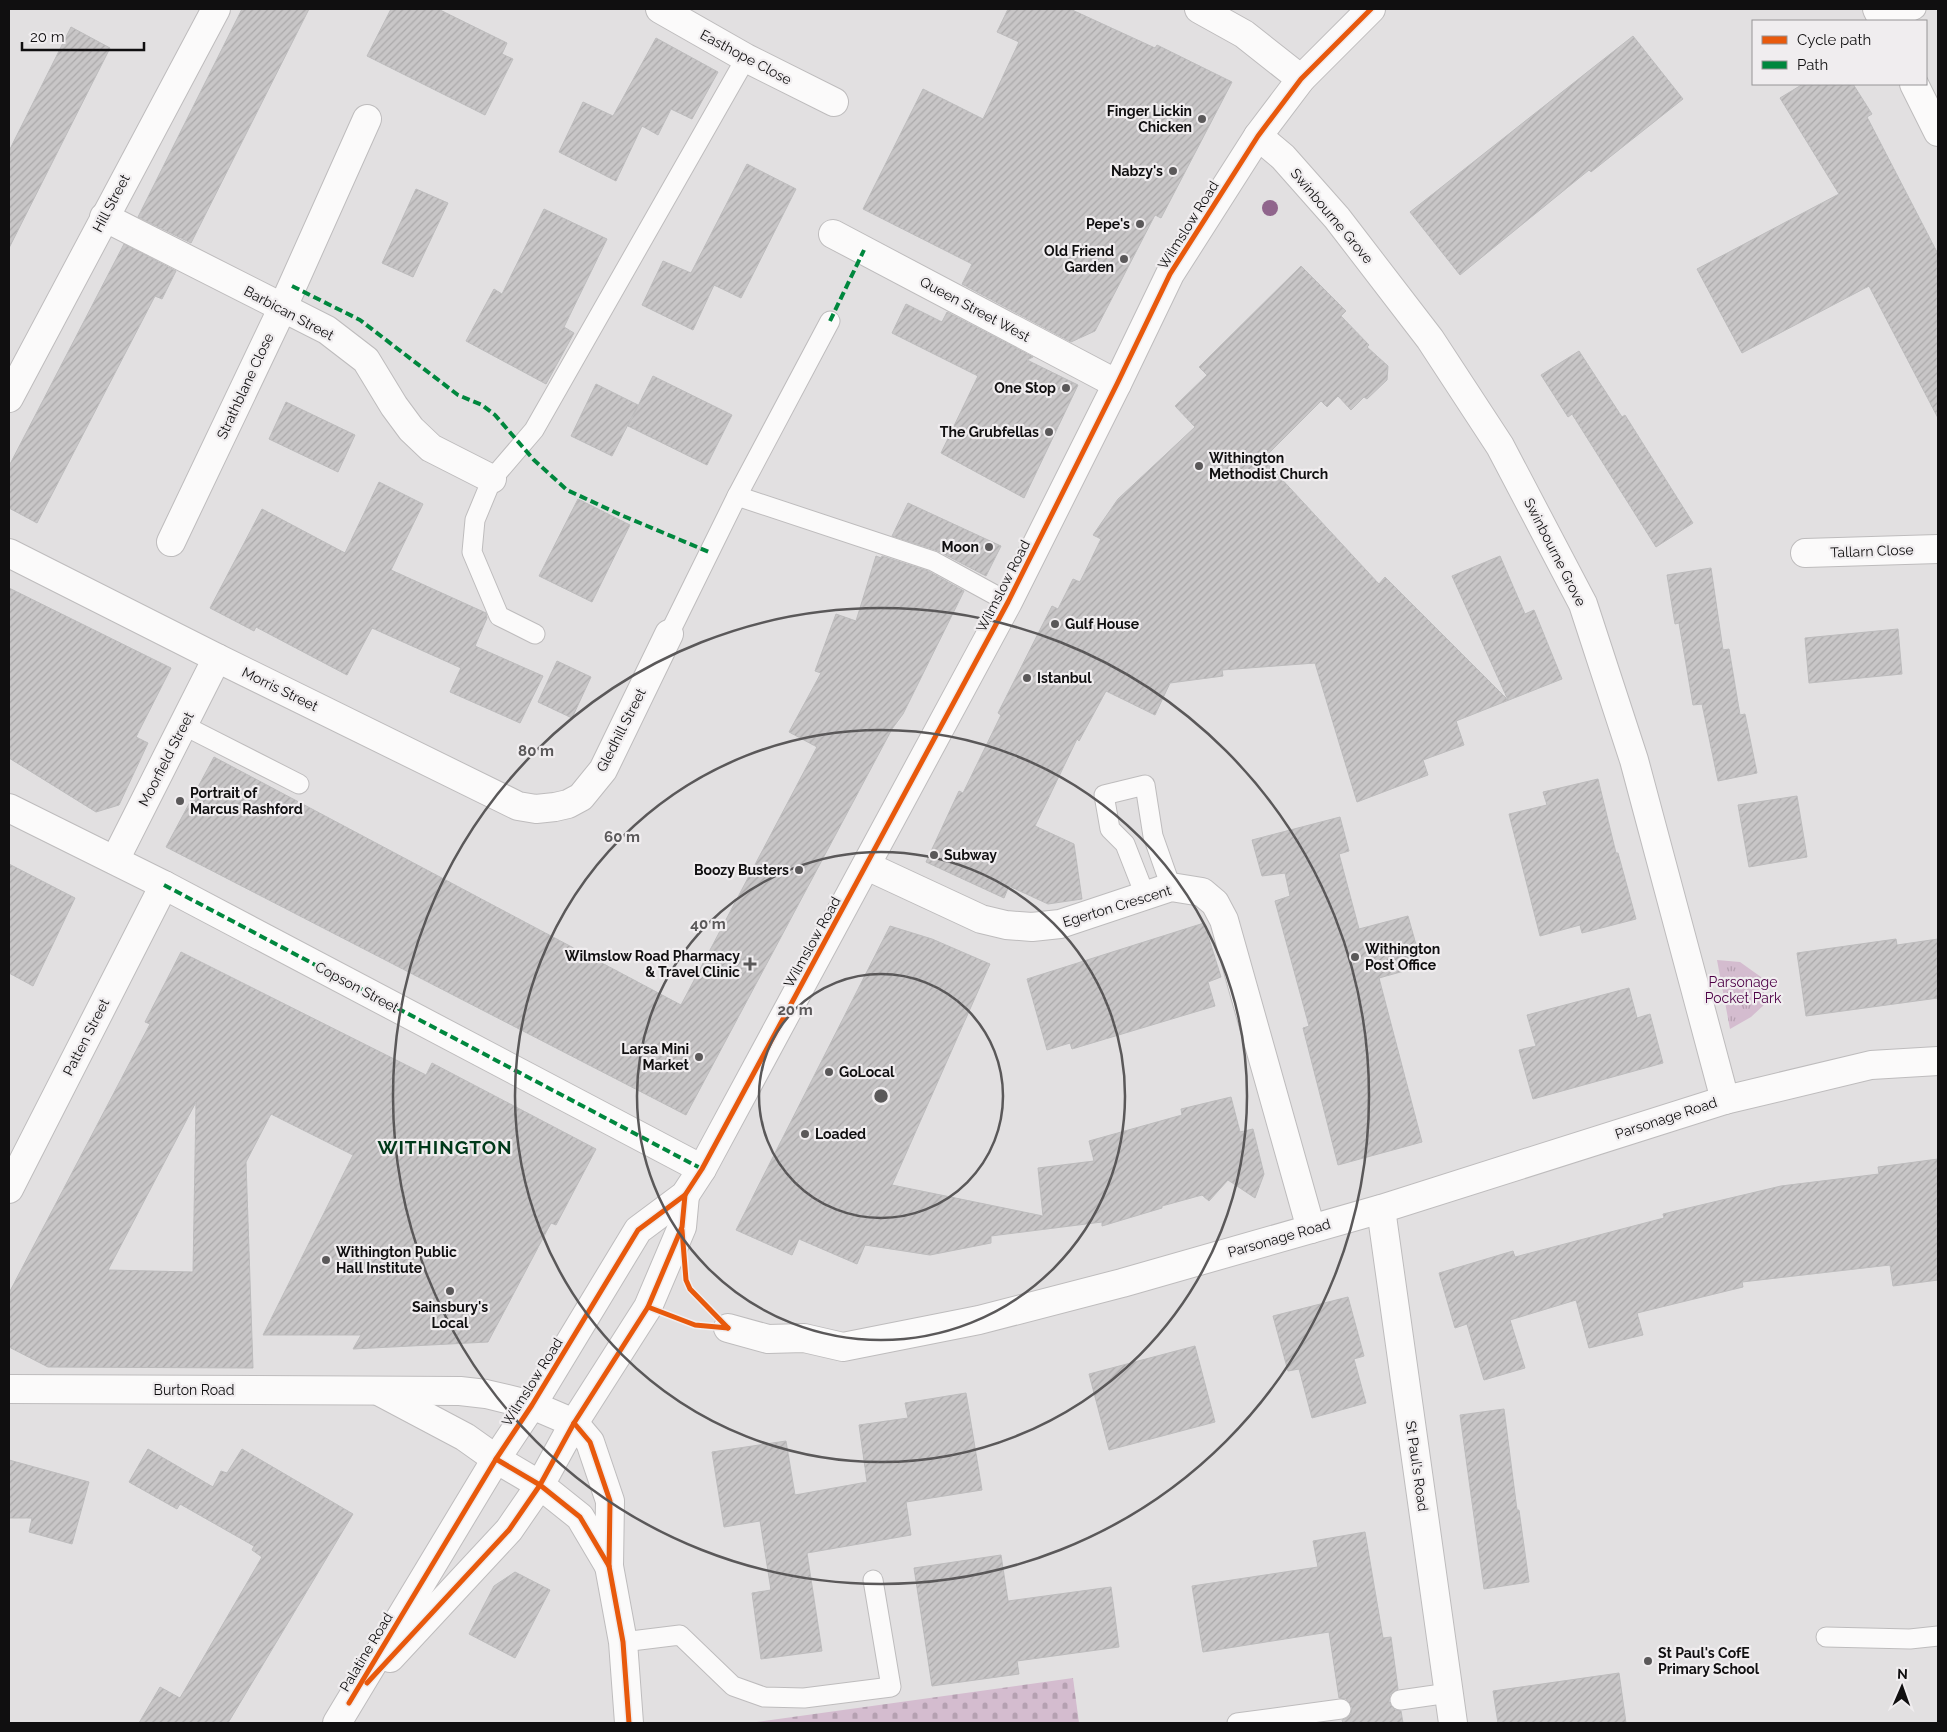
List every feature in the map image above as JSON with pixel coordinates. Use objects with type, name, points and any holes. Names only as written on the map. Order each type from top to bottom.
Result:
[{"type":"street","name":"Hill Street","points":[[9,398],[216,9]]},
{"type":"street","name":"Easthope Close","points":[[660,9],[746,58],[834,102]]},
{"type":"street","points":[[1199,9],[1244,34],[1301,79]]},
{"type":"street","name":"Wilmslow Road","points":[[496,1459],[532,1405],[638,1230],[685,1195],[702,1169],[1008,602],[1170,274],[1258,136],[1301,79],[1371,9]]},
{"type":"street","points":[[1914,85],[1938,132]]},
{"type":"street","name":"Strathblane Close","points":[[171,542],[282,308],[367,119]]},
{"type":"street","name":"Swinbourne Grove","points":[[1258,136],[1283,157],[1337,218],[1430,339],[1500,446],[1583,604],[1634,760],[1725,1100]]},
{"type":"street","name":"Barbican Street","points":[[104,217],[327,330],[366,360],[394,406],[411,428],[431,448],[492,479]]},
{"type":"street","name":"Queen Street West","points":[[833,234],[1117,384]]},
{"type":"street","name":"Tallarn Close","points":[[1806,553],[1938,549]]},
{"type":"street","name":"Morris Street","points":[[9,553],[518,806],[536,809],[555,807]]},
{"type":"street","name":"Gledhill Street","points":[[555,807],[568,804],[581,797],[603,770],[669,634]]},
{"type":"street","name":"Moorfield Street","points":[[115,860],[217,658]]},
{"type":"street","name":"Copson Street","points":[[9,808],[164,885],[702,1169]]},
{"type":"street","name":"Egerton Crescent","points":[[867,866],[981,919],[1006,925],[1032,927],[1060,924],[1171,887],[1202,892],[1214,903],[1224,920],[1311,1229]]},
{"type":"street","name":"Patten Street","points":[[9,1189],[164,885]]},
{"type":"street","name":"Parsonage Road","points":[[728,1328],[768,1339],[804,1338],[844,1347],[979,1320],[1381,1209],[1725,1100],[1871,1065],[1938,1061]]},
{"type":"street","name":"Wilmslow Road","points":[[574,1423],[648,1307],[682,1227],[685,1195]]},
{"type":"street","name":"St Paul's Road","points":[[1381,1209],[1453,1723]]},
{"type":"street","name":"Burton Road","points":[[9,1389],[460,1391],[486,1394],[532,1405],[574,1423]]},
{"type":"street","name":"Burton Road","points":[[379,1391],[465,1437],[496,1459]]},
{"type":"street","points":[[574,1423],[590,1442],[610,1501],[609,1566],[623,1642],[629,1723]]},
{"type":"street","name":"Palatine Road","points":[[342,1717],[509,1530],[540,1485],[574,1423]]},
{"type":"street","points":[[496,1459],[540,1485],[580,1517],[609,1566]]},
{"type":"street","name":"Palatine Road","points":[[342,1717],[496,1459]]},
{"type":"lane","points":[[1892,20],[1916,9]]},
{"type":"lane","points":[[535,634],[499,616],[472,552],[475,520],[492,479],[534,430],[746,58]]},
{"type":"lane","points":[[669,634],[737,496],[830,321]]},
{"type":"lane","points":[[737,496],[933,561],[1008,602]]},
{"type":"lane","points":[[183,725],[300,784]]},
{"type":"lane","points":[[1145,895],[1125,844],[1110,829],[1104,795],[1145,785],[1153,836],[1171,887]]},
{"type":"lane","points":[[1125,844],[1153,836]]},
{"type":"lane","points":[[623,1642],[680,1635],[733,1686],[764,1698],[804,1698],[891,1687],[873,1580]]},
{"type":"lane","points":[[1826,1637],[1910,1639],[1938,1636]]},
{"type":"lane","points":[[1400,1700],[1449,1693]]},
{"type":"lane","points":[[1237,1723],[1341,1709]]},
{"type":"green space","name":"Parsonage Pocket Park","points":[[1717,960],[1740,962],[1761,977],[1766,1003],[1751,1017],[1730,1029]]},
{"type":"green space","points":[[1073,1678],[1079,1723],[749,1723]]},
{"type":"building","points":[[242,9],[309,9],[191,243],[138,217]]},
{"type":"building","points":[[391,9],[438,9],[507,43],[502,54],[513,59],[485,115],[367,56]]},
{"type":"building","points":[[1008,9],[1070,9],[1155,48],[1157,45],[1232,82],[1161,218],[1155,215],[1095,331],[1071,342],[962,284],[972,264],[863,209],[923,89],[983,119],[1019,42],[997,32]]},
{"type":"building","points":[[71,27],[110,48],[9,248],[9,151]]},
{"type":"building","points":[[1633,36],[1683,99],[1591,172],[1589,170],[1460,275],[1410,212]]},
{"type":"building","points":[[656,38],[718,72],[692,119],[671,109],[658,135],[642,126],[616,181],[559,152],[583,102],[613,116]]},
{"type":"building","points":[[1801,85],[1854,85],[1872,114],[1867,117],[1938,254],[1938,418],[1869,286],[1742,353],[1697,269],[1839,194],[1780,98]]},
{"type":"building","points":[[747,164],[796,189],[741,298],[714,285],[693,330],[642,305],[663,261],[691,273]]},
{"type":"building","points":[[416,189],[448,203],[413,277],[382,263]]},
{"type":"building","points":[[544,209],[607,239],[564,327],[574,333],[546,384],[466,341],[494,289],[502,294]]},
{"type":"building","points":[[124,244],[176,271],[162,299],[155,296],[37,523],[9,508],[9,466]]},
{"type":"building","points":[[1301,266],[1346,311],[1341,316],[1369,345],[1367,347],[1388,366],[1387,380],[1367,399],[1364,397],[1351,410],[1338,396],[1327,407],[1321,401],[1263,459],[1379,584],[1385,577],[1508,700],[1452,576],[1500,556],[1525,614],[1534,610],[1562,679],[1456,721],[1464,745],[1423,760],[1428,775],[1357,802],[1315,663],[1222,670],[1223,676],[1170,683],[1155,715],[1106,691],[1079,741],[1077,739],[1035,826],[1074,844],[1082,899],[1048,904],[1009,886],[1004,898],[926,862],[959,791],[963,793],[1001,715],[998,713],[1052,606],[1058,609],[1073,579],[1080,582],[1101,539],[1093,535],[1118,499],[1195,427],[1175,406],[1207,375],[1199,367]]},
{"type":"building","points":[[906,304],[942,322],[947,312],[1033,357],[1027,360],[1078,385],[1024,498],[941,453],[978,376],[892,333]]},
{"type":"building","points":[[1579,351],[1622,417],[1625,415],[1693,523],[1656,547],[1572,414],[1568,417],[1541,375]]},
{"type":"building","points":[[653,376],[732,415],[707,465],[628,426]]},
{"type":"building","points":[[596,384],[638,405],[612,456],[571,436]]},
{"type":"building","points":[[286,402],[355,435],[338,472],[269,439]]},
{"type":"building","points":[[379,482],[423,504],[391,570],[486,613],[487,618],[475,646],[543,676],[520,723],[450,692],[461,668],[372,628],[347,675],[256,627],[254,631],[210,608],[262,509],[345,553]]},
{"type":"building","points":[[578,499],[630,525],[592,602],[539,576]]},
{"type":"building","points":[[908,503],[1001,546],[986,576],[938,551],[892,536]]},
{"type":"building","points":[[876,556],[881,558],[882,556],[928,571],[964,591],[903,714],[892,729],[686,1115],[166,847],[214,757],[681,1005],[817,747],[789,732],[821,673],[815,671],[836,614],[856,621]]},
{"type":"building","points":[[1711,568],[1723,650],[1729,649],[1740,715],[1745,714],[1757,773],[1718,781],[1702,704],[1693,705],[1679,623],[1675,624],[1667,575]]},
{"type":"building","points":[[9,588],[171,668],[136,737],[148,743],[119,805],[96,812],[9,758]]},
{"type":"building","points":[[1898,629],[1902,674],[1809,683],[1805,638]]},
{"type":"building","points":[[557,661],[591,677],[572,718],[538,702]]},
{"type":"building","points":[[1598,779],[1616,853],[1618,853],[1636,919],[1582,933],[1580,925],[1540,936],[1509,814],[1547,805],[1543,792]]},
{"type":"building","points":[[1797,796],[1807,857],[1749,867],[1738,805]]},
{"type":"building","points":[[1340,817],[1349,851],[1339,854],[1359,929],[1408,916],[1422,966],[1379,978],[1422,1142],[1338,1165],[1303,1028],[1309,1026],[1275,901],[1290,896],[1285,873],[1262,876],[1252,840]]},
{"type":"building","points":[[9,864],[75,898],[33,986],[9,973]]},
{"type":"building","points":[[1204,923],[1221,977],[1208,982],[1215,1006],[1072,1049],[1070,1043],[1047,1050],[1027,979]]},
{"type":"building","points":[[890,926],[932,939],[990,964],[892,1185],[1043,1216],[1038,1168],[1094,1161],[1089,1141],[1182,1115],[1181,1109],[1231,1097],[1240,1132],[1253,1129],[1264,1174],[1255,1198],[1228,1180],[1209,1201],[1202,1195],[1102,1226],[1102,1222],[991,1236],[991,1243],[930,1255],[865,1245],[857,1264],[799,1239],[792,1255],[736,1230]]},
{"type":"building","points":[[1896,939],[1897,945],[1938,939],[1938,998],[1806,1016],[1797,953]]},
{"type":"building","points":[[181,952],[426,1075],[432,1063],[596,1149],[556,1225],[551,1223],[488,1342],[353,1349],[361,1335],[263,1335],[353,1155],[271,1114],[246,1162],[253,1368],[48,1367],[9,1347],[9,1293],[150,1024],[145,1022]],"holes":[[[196,1102],[193,1272],[108,1270]]]},
{"type":"building","points":[[1629,988],[1637,1018],[1650,1014],[1663,1063],[1533,1099],[1519,1050],[1536,1046],[1527,1015]]},
{"type":"building","points":[[1938,1159],[1938,1280],[1893,1286],[1890,1265],[1742,1282],[1743,1287],[1637,1313],[1643,1335],[1589,1348],[1576,1300],[1510,1320],[1525,1368],[1484,1380],[1467,1324],[1455,1328],[1439,1273],[1513,1251],[1515,1257],[1664,1218],[1663,1214],[1781,1186],[1879,1174],[1878,1167]]},
{"type":"building","points":[[1348,1297],[1364,1356],[1354,1359],[1366,1403],[1312,1418],[1299,1369],[1288,1371],[1273,1316]]},
{"type":"building","points":[[1195,1346],[1215,1422],[1109,1450],[1089,1374]]},
{"type":"building","points":[[966,1393],[982,1490],[906,1502],[911,1535],[807,1553],[822,1651],[761,1659],[752,1593],[771,1590],[760,1521],[724,1527],[712,1452],[786,1441],[795,1495],[867,1482],[859,1425],[908,1418],[905,1403]]},
{"type":"building","points":[[1504,1409],[1517,1510],[1519,1510],[1529,1582],[1484,1589],[1460,1415]]},
{"type":"building","points":[[148,1449],[213,1487],[221,1471],[227,1473],[242,1449],[353,1514],[228,1723],[139,1723],[160,1687],[180,1698],[262,1557],[252,1550],[254,1546],[180,1504],[177,1509],[129,1482]]},
{"type":"building","points":[[9,1460],[89,1482],[72,1544],[29,1532],[32,1518],[9,1518]]},
{"type":"building","points":[[1365,1532],[1383,1638],[1391,1637],[1398,1689],[1390,1695],[1389,1702],[1395,1710],[1401,1711],[1403,1723],[1343,1723],[1342,1720],[1351,1714],[1352,1707],[1346,1699],[1339,1698],[1329,1632],[1203,1652],[1192,1586],[1318,1567],[1313,1541]]},
{"type":"building","points":[[1001,1555],[1008,1601],[1111,1587],[1119,1647],[1017,1661],[1019,1674],[932,1686],[914,1568]]},
{"type":"building","points":[[515,1572],[550,1590],[515,1658],[469,1634],[494,1586]]},
{"type":"building","points":[[1619,1673],[1626,1723],[1498,1723],[1493,1691]]},
{"type":"marked path","points":[[830,321],[864,250]]},
{"type":"marked path","points":[[292,286],[360,320],[458,395],[482,405],[495,415],[534,460],[567,490],[709,552]]},
{"type":"marked path","points":[[164,885],[702,1169]]},
{"type":"cycle path","points":[[349,1703],[496,1459],[532,1405],[638,1230],[685,1195],[702,1169],[1008,602],[1170,274],[1258,136],[1301,79],[1371,9]]},
{"type":"cycle path","points":[[367,1683],[509,1530],[540,1485],[574,1423],[648,1307],[682,1227],[685,1195]]},
{"type":"cycle path","points":[[682,1230],[686,1280],[690,1289],[728,1328]]},
{"type":"cycle path","points":[[648,1307],[695,1325],[728,1328]]},
{"type":"cycle path","points":[[574,1423],[590,1442],[610,1501],[609,1566],[623,1642],[629,1723]]},
{"type":"cycle path","points":[[496,1459],[540,1485],[580,1517],[609,1566]]},
{"type":"place","name":"Finger Lickin Chicken","points":[[1202,119]]},
{"type":"place","name":"Nabzy's","points":[[1173,171]]},
{"type":"place","name":"Pepe's","points":[[1140,224]]},
{"type":"place","name":"Old Friend Garden","points":[[1124,259]]},
{"type":"place","name":"One Stop","points":[[1066,388]]},
{"type":"place","name":"The Grubfellas","points":[[1049,432]]},
{"type":"place","name":"Withington Methodist Church","points":[[1199,466]]},
{"type":"place","name":"Moon","points":[[989,547]]},
{"type":"place","name":"Gulf House","points":[[1055,624]]},
{"type":"place","name":"Istanbul","points":[[1027,678]]},
{"type":"place","name":"Portrait of Marcus Rashford","points":[[180,801]]},
{"type":"place","name":"Subway","points":[[934,855]]},
{"type":"place","name":"Boozy Busters","points":[[799,870]]},
{"type":"place","name":"Withington Post Office","points":[[1355,957]]},
{"type":"place","name":"Wilmslow Road Pharmacy & Travel Clinic","points":[[750,964]]},
{"type":"place","name":"Larsa Mini Market","points":[[699,1057]]},
{"type":"place","name":"GoLocal","points":[[829,1072]]},
{"type":"place","name":"Loaded","points":[[805,1134]]},
{"type":"place","name":"Withington Public Hall Institute","points":[[326,1260]]},
{"type":"place","name":"Sainsbury's Local","points":[[450,1291]]},
{"type":"place","name":"St Paul's CofE Primary School","points":[[1648,1661]]},
{"type":"district","name":"WITHINGTON","points":[[445,1147]]}]
